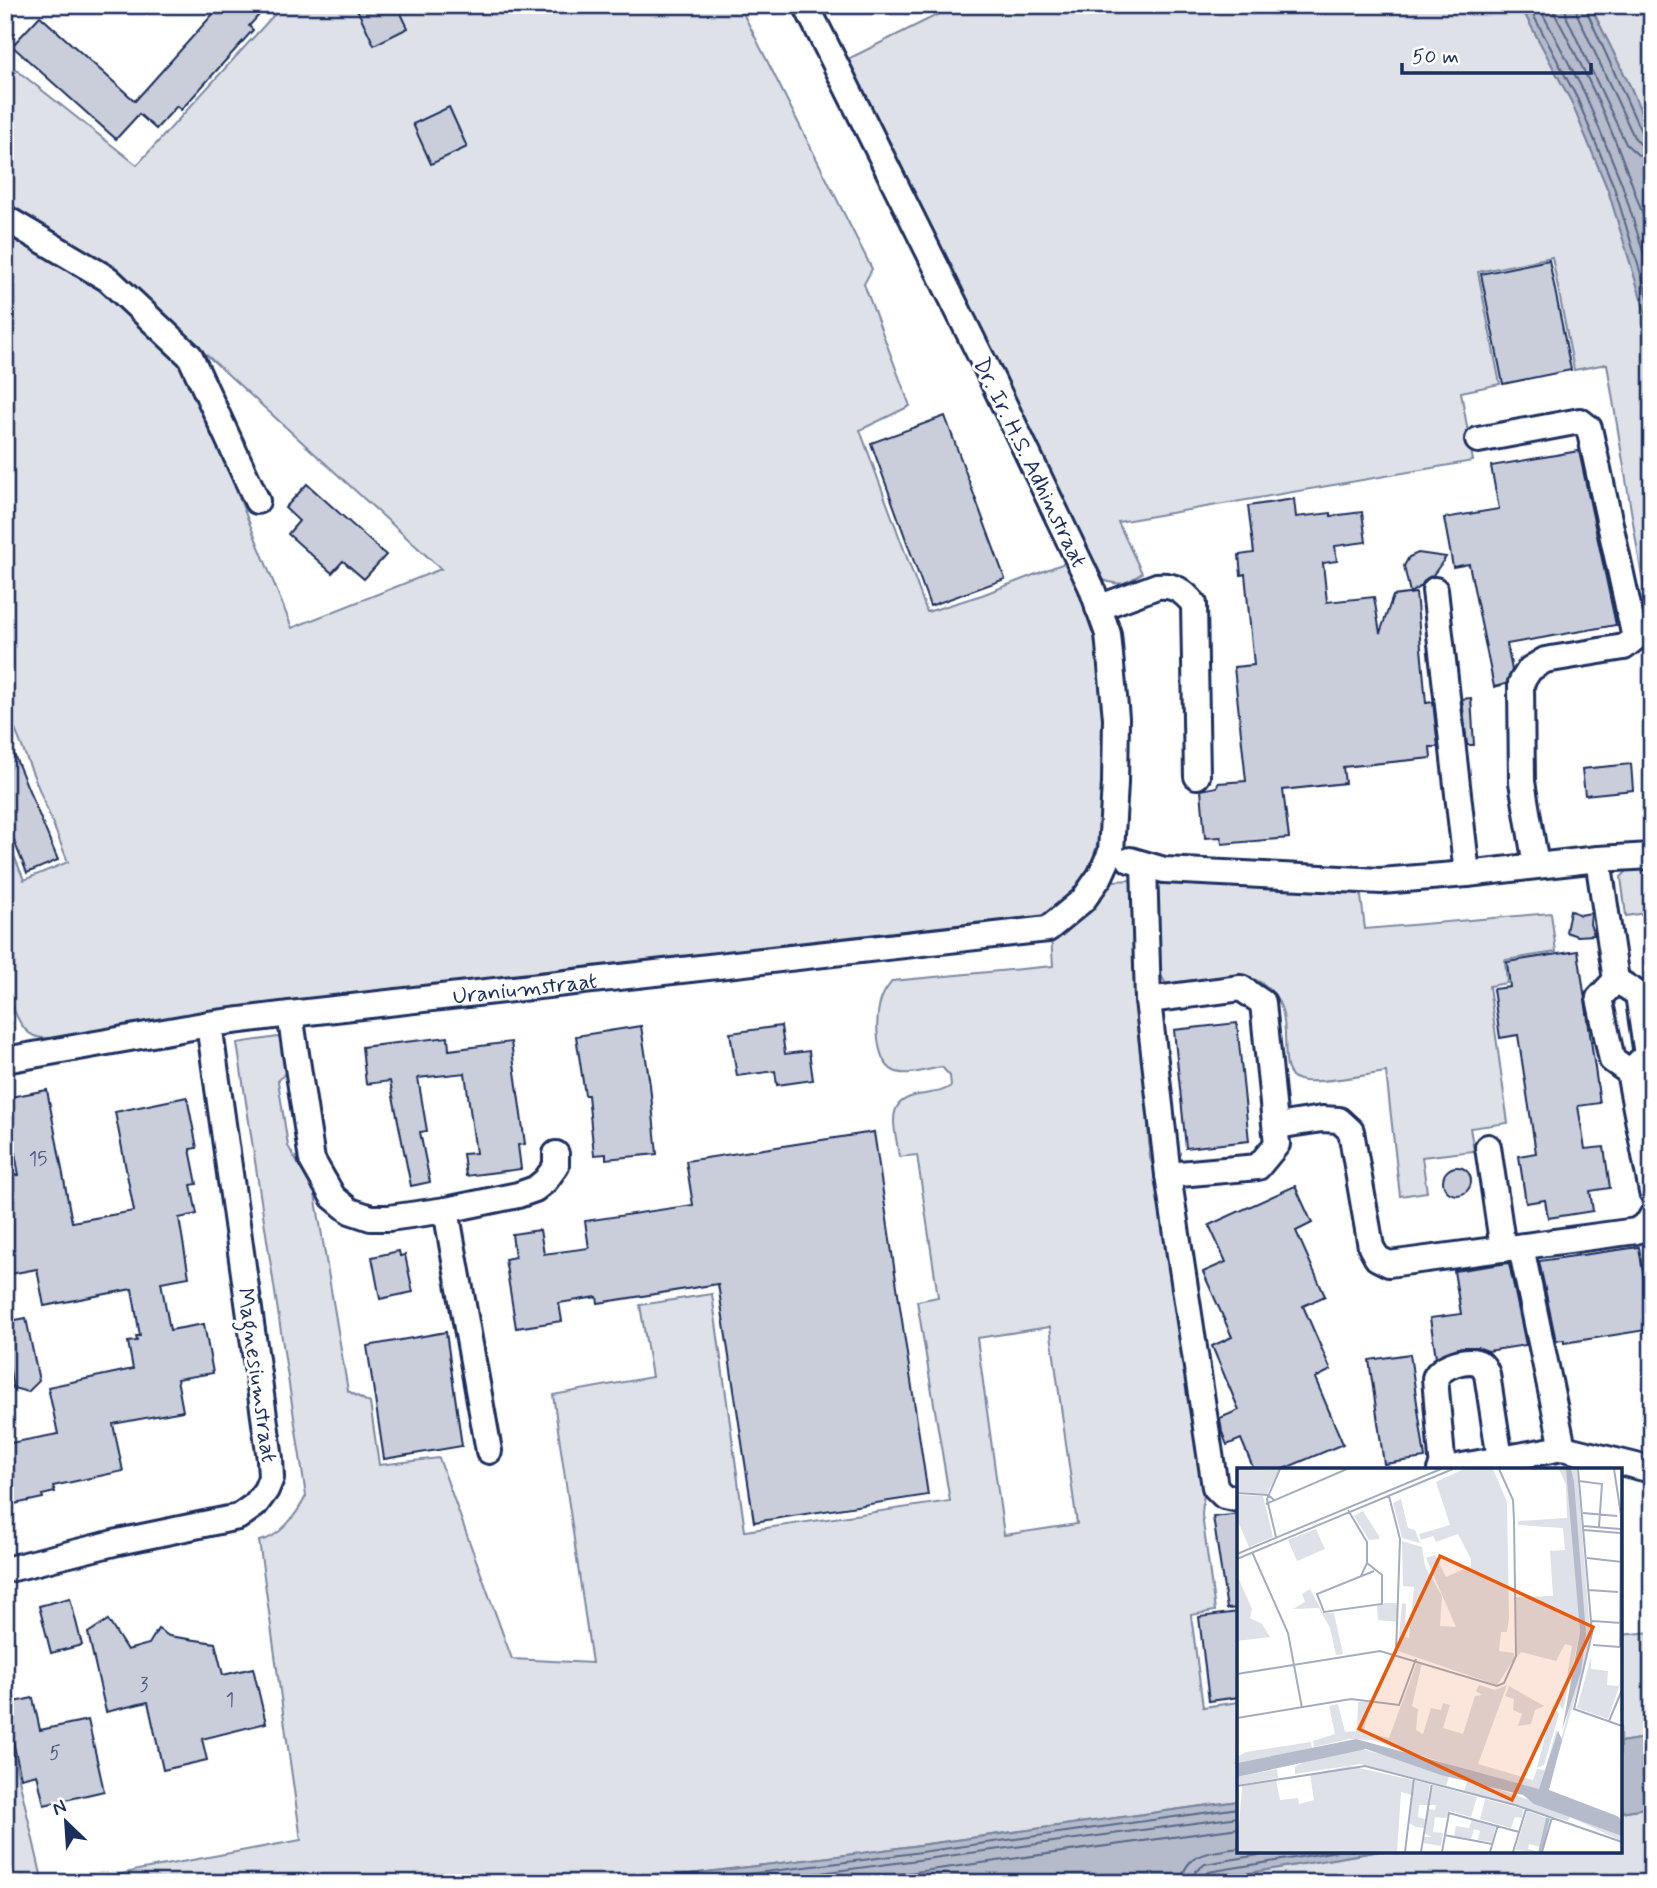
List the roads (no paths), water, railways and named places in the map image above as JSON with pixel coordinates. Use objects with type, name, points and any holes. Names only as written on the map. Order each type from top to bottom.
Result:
[{"type":"street","name":"Dr. Ir. H.S. Adhinstraat","points":[[806,5],[1091,586],[1108,634],[1115,718],[1111,852],[1100,876],[1083,900],[1048,929]]},
{"type":"street","points":[[5,218],[108,279],[190,356],[257,501]]},
{"type":"street","points":[[1478,440],[1580,421],[1589,428],[1635,638],[1624,647],[1545,660],[1530,669],[1521,682],[1522,782],[1536,865]]},
{"type":"street","points":[[1098,608],[1166,585],[1185,593],[1194,604],[1197,776]]},
{"type":"street","points":[[1435,590],[1467,874]]},
{"type":"street","points":[[1111,852],[1164,870],[1381,881],[1652,856]]},
{"type":"street","points":[[1598,859],[1616,980]]},
{"type":"street","points":[[1144,865],[1148,1000],[1168,1175],[1215,1487],[1224,1496],[1237,1499]]},
{"type":"street","name":"Uraniumstraat","points":[[6,1057],[209,1024],[290,1014],[1048,929]]},
{"type":"street","points":[[1616,980],[1638,993],[1647,1055],[1629,1072]]},
{"type":"street","points":[[1616,980],[1599,998],[1612,1060],[1629,1072],[1652,1192]]},
{"type":"street","points":[[1148,1000],[1241,988],[1263,1003],[1277,1144],[1258,1167],[1168,1175]]},
{"type":"street","points":[[290,1014],[312,1160],[333,1197],[350,1211],[371,1219],[446,1210],[535,1189],[556,1166],[556,1154]]},
{"type":"street","name":"Magnesiumstraat","points":[[5,1570],[118,1542],[238,1517],[261,1499],[271,1478],[271,1459],[209,1024]]},
{"type":"street","points":[[1277,1126],[1322,1119],[1339,1120],[1351,1131],[1371,1247],[1377,1258],[1389,1264],[1636,1231],[1648,1223],[1652,1216]]},
{"type":"street","points":[[1488,1147],[1563,1448]]},
{"type":"street","points":[[446,1210],[489,1451]]},
{"type":"street","points":[[1442,1468],[1435,1378],[1445,1367],[1470,1361],[1482,1365],[1488,1374],[1500,1459]]},
{"type":"street","points":[[1453,1468],[1563,1448],[1652,1470]]},
{"type":"water","points":[[1520,5],[1590,5],[1631,88],[1652,139],[1652,334],[1608,190],[1571,101]]},
{"type":"water","points":[[1652,1737],[1652,1807],[1622,1812],[1622,1742]]},
{"type":"water","points":[[1237,1801],[1237,1853],[1368,1853],[1189,1883],[616,1883],[862,1853]]}]
